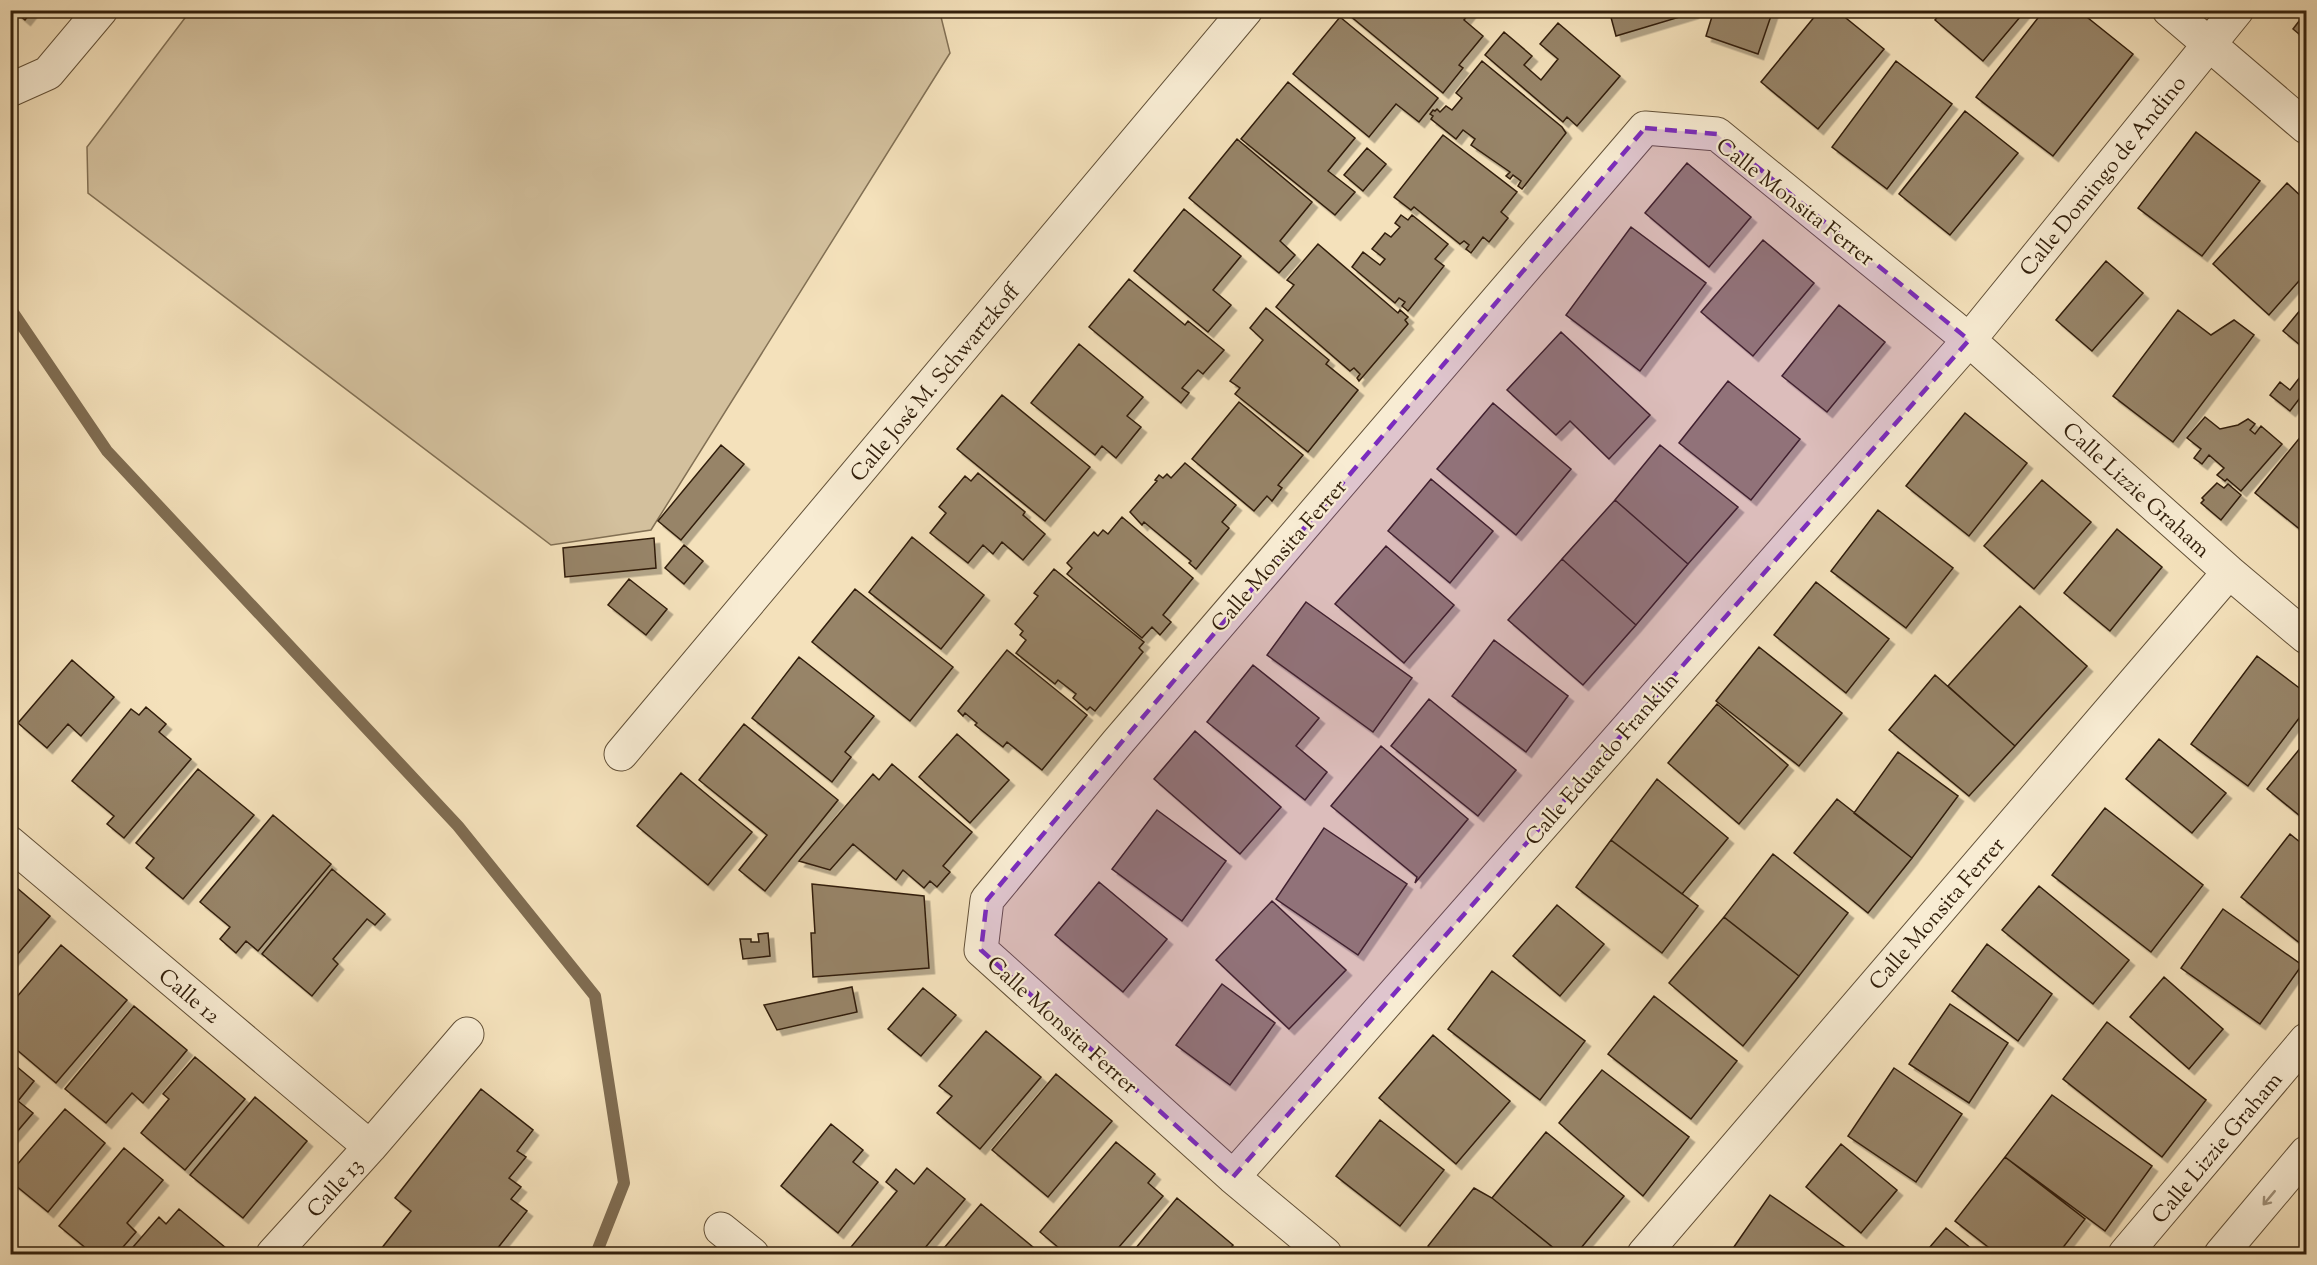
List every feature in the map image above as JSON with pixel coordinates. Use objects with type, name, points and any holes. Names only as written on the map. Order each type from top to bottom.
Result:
[{"type":"street","points":[[10,90],[48,73],[101,10]]},
{"type":"street","name":"Calle José M. Schwartzkoff","points":[[621,754],[1246,10]]},
{"type":"street","points":[[2169,10],[2307,127]]},
{"type":"street","name":"Calle Domingo de Andino","points":[[1969,340],[2237,10]]},
{"type":"street","name":"Calle Monsita Ferrer","points":[[1325,1254],[1233,1177],[981,950],[987,900],[1117,743],[1644,128],[1717,134],[1969,340]]},
{"type":"street","name":"Calle Lizzie Graham","points":[[1969,340],[2229,572],[2307,637]]},
{"type":"street","name":"Calle Eduardo Franklin","points":[[1233,1177],[1969,340]]},
{"type":"street","name":"Calle Monsita Ferrer","points":[[1644,1254],[2229,572]]},
{"type":"street","name":"Calle 12","points":[[10,843],[370,1147]]},
{"type":"street","name":"Calle 13","points":[[273,1254],[370,1147],[467,1034]]},
{"type":"street","name":"Calle Lizzie Graham","points":[[2125,1254],[2307,1040]]},
{"type":"street","points":[[2221,1254],[2307,1153]]},
{"type":"street","points":[[721,1229],[752,1254]]},
{"type":"highlighted area","points":[[1645,128],[1717,134],[1969,340],[1233,1177],[981,950],[987,900]]},
{"type":"shaded area","points":[[191,10],[932,11],[941,17],[950,53],[651,530],[551,545],[88,193],[87,147]]},
{"type":"building","points":[[13,10],[33,10],[25,20]]},
{"type":"building","points":[[1343,10],[1472,10],[1464,20],[1483,36],[1459,65],[1463,68],[1443,93]]},
{"type":"building","points":[[1609,10],[1693,10],[1693,13],[1616,36]]},
{"type":"building","points":[[1714,10],[1773,10],[1758,54],[1706,36]]},
{"type":"building","points":[[1820,10],[1836,10],[1884,49],[1818,129],[1761,82]]},
{"type":"building","points":[[1943,10],[2026,10],[1983,61],[1935,20]]},
{"type":"building","points":[[2047,10],[2078,10],[2133,54],[2053,156],[1976,97],[2041,14]]},
{"type":"building","points":[[2306,12],[2306,40],[2293,29]]},
{"type":"building","points":[[1340,17],[1438,98],[1419,122],[1396,104],[1369,137],[1293,74]]},
{"type":"building","points":[[1558,23],[1620,76],[1577,126],[1567,117],[1563,122],[1485,55],[1504,32],[1532,56],[1524,65],[1541,80],[1558,59],[1540,44]]},
{"type":"building","points":[[1482,61],[1562,127],[1566,133],[1522,189],[1518,186],[1521,181],[1513,175],[1510,179],[1506,176],[1510,172],[1471,145],[1475,139],[1463,130],[1456,139],[1431,119],[1433,116],[1430,114],[1433,110],[1437,109],[1440,112],[1446,106],[1452,110],[1462,98],[1456,93]]},
{"type":"building","points":[[1896,61],[1952,104],[1887,189],[1832,147]]},
{"type":"building","points":[[1288,82],[1355,138],[1328,171],[1355,192],[1335,215],[1241,139]]},
{"type":"building","points":[[1965,111],[2018,153],[1950,235],[1899,194]]},
{"type":"building","points":[[2196,132],[2260,181],[2202,256],[2138,208]]},
{"type":"building","points":[[1443,135],[1517,192],[1501,212],[1508,218],[1489,242],[1483,237],[1471,253],[1466,249],[1469,245],[1464,241],[1460,244],[1414,207],[1411,210],[1394,197]]},
{"type":"building","points":[[1237,139],[1312,202],[1280,241],[1295,255],[1279,273],[1189,198]]},
{"type":"building","points":[[1367,148],[1386,164],[1363,191],[1344,175]]},
{"type":"building","points":[[1687,163],[1751,217],[1709,267],[1645,213]]},
{"type":"building","points":[[2287,183],[2306,201],[2306,273],[2269,315],[2213,264]]},
{"type":"building","points":[[1184,209],[1241,256],[1213,290],[1231,305],[1208,332],[1134,271]]},
{"type":"building","points":[[1401,215],[1408,220],[1412,215],[1448,244],[1435,259],[1444,266],[1408,311],[1402,306],[1405,302],[1399,298],[1395,303],[1352,267],[1363,252],[1380,265],[1385,259],[1372,249],[1385,233],[1391,237],[1400,227],[1395,223]]},
{"type":"building","points":[[1631,227],[1706,283],[1640,371],[1566,315]]},
{"type":"building","points":[[1763,240],[1814,283],[1753,356],[1701,312]]},
{"type":"building","points":[[1318,244],[1398,313],[1400,310],[1408,317],[1405,320],[1408,324],[1359,381],[1357,378],[1360,374],[1354,368],[1350,371],[1276,307],[1294,285],[1287,280]]},
{"type":"building","points":[[2106,261],[2143,293],[2092,351],[2056,320]]},
{"type":"building","points":[[1129,279],[1185,325],[1188,321],[1224,350],[1203,374],[1198,370],[1182,388],[1189,393],[1181,403],[1089,327]]},
{"type":"building","points":[[2306,303],[2306,350],[2283,331]]},
{"type":"building","points":[[1839,305],[1885,342],[1827,412],[1782,376]]},
{"type":"building","points":[[1266,308],[1329,360],[1326,364],[1358,390],[1308,452],[1235,394],[1240,388],[1230,381],[1263,340],[1250,328]]},
{"type":"building","points":[[2178,310],[2211,335],[2234,320],[2254,335],[2173,442],[2113,396]]},
{"type":"building","points":[[1561,332],[1650,415],[1609,459],[1570,421],[1556,435],[1507,390]]},
{"type":"building","points":[[1079,344],[1143,397],[1127,416],[1141,427],[1116,458],[1102,446],[1095,455],[1031,403]]},
{"type":"building","points":[[2300,377],[2306,382],[2306,390],[2290,411],[2270,395],[2280,382],[2290,390]]},
{"type":"building","points":[[1728,381],[1800,439],[1751,500],[1679,443]]},
{"type":"building","points":[[1002,395],[1090,467],[1045,521],[957,449]]},
{"type":"building","points":[[1239,402],[1303,455],[1278,485],[1282,488],[1272,501],[1267,496],[1254,511],[1192,459]]},
{"type":"building","points":[[1493,403],[1571,469],[1516,535],[1437,469]]},
{"type":"building","points":[[1965,413],[2027,463],[1969,536],[1906,486]]},
{"type":"building","points":[[2205,417],[2220,429],[2238,425],[2248,419],[2255,424],[2250,430],[2255,434],[2261,426],[2282,444],[2241,491],[2227,479],[2225,481],[2217,475],[2224,468],[2209,455],[2202,464],[2194,458],[2201,449],[2187,438]]},
{"type":"building","points":[[2306,430],[2306,526],[2302,531],[2255,493]]},
{"type":"building","points":[[721,445],[744,464],[681,540],[658,521]]},
{"type":"building","points":[[1660,445],[1738,507],[1688,564],[1615,500]]},
{"type":"building","points":[[1185,463],[1236,505],[1222,522],[1229,528],[1196,569],[1189,563],[1191,561],[1144,522],[1142,525],[1130,512],[1157,481],[1155,480],[1159,475],[1163,478],[1167,474],[1171,478]]},
{"type":"building","points":[[978,473],[1025,512],[1023,515],[1045,534],[1023,560],[1002,542],[993,554],[983,545],[968,563],[930,533],[946,513],[939,507],[965,476],[971,481]]},
{"type":"building","points":[[1431,479],[1493,531],[1450,583],[1388,531]]},
{"type":"building","points":[[2042,480],[2091,522],[2034,589],[1984,546]]},
{"type":"building","points":[[2217,483],[2224,488],[2228,484],[2241,495],[2221,520],[2201,503],[2204,500],[2202,498]]},
{"type":"building","points":[[1615,500],[1688,564],[1636,625],[1562,559]]},
{"type":"building","points":[[1878,510],[1953,568],[1906,628],[1831,571]]},
{"type":"building","points":[[1122,517],[1193,578],[1163,615],[1171,622],[1160,635],[1152,627],[1142,638],[1067,574],[1072,568],[1067,563],[1094,532],[1098,536],[1103,530],[1108,534]]},
{"type":"building","points":[[2117,529],[2162,567],[2110,631],[2064,593]]},
{"type":"building","points":[[912,537],[984,595],[941,649],[869,592]]},
{"type":"building","points":[[654,538],[656,568],[565,577],[563,548]]},
{"type":"building","points":[[684,545],[703,561],[684,584],[665,568]]},
{"type":"building","points":[[1386,546],[1454,605],[1404,663],[1335,604]]},
{"type":"building","points":[[1562,559],[1636,625],[1583,685],[1508,620]]},
{"type":"building","points":[[1054,569],[1144,642],[1139,648],[1143,652],[1095,711],[1090,707],[1087,710],[1073,698],[1076,694],[1058,680],[1055,684],[1016,653],[1026,640],[1020,635],[1023,631],[1015,624],[1038,596],[1034,593]]},
{"type":"building","points":[[629,579],[667,609],[646,635],[608,605]]},
{"type":"building","points":[[1816,582],[1889,639],[1846,693],[1774,635]]},
{"type":"building","points":[[855,589],[953,667],[910,721],[812,642]]},
{"type":"building","points":[[1306,602],[1412,678],[1373,732],[1267,655]]},
{"type":"building","points":[[2020,606],[2087,666],[2015,746],[1948,686]]},
{"type":"building","points":[[1494,640],[1568,696],[1526,752],[1452,696]]},
{"type":"building","points":[[1759,647],[1842,713],[1799,766],[1716,701]]},
{"type":"building","points":[[1007,650],[1087,715],[1042,770],[1007,742],[1003,747],[975,725],[977,723],[965,713],[963,716],[958,711]]},
{"type":"building","points":[[2257,656],[2306,693],[2306,709],[2248,786],[2191,744]]},
{"type":"building","points":[[799,657],[874,716],[845,752],[851,757],[832,782],[752,718]]},
{"type":"building","points":[[72,660],[114,697],[81,736],[68,724],[47,748],[18,723]]},
{"type":"building","points":[[1253,665],[1319,718],[1296,746],[1327,772],[1305,800],[1207,722]]},
{"type":"building","points":[[1935,675],[2015,746],[1969,796],[1889,730]]},
{"type":"building","points":[[1429,699],[1516,770],[1478,816],[1391,746]]},
{"type":"building","points":[[1717,704],[1788,765],[1739,824],[1668,763]]},
{"type":"building","points":[[146,707],[166,724],[159,732],[191,759],[124,838],[107,824],[114,816],[72,781],[131,709],[139,715]]},
{"type":"building","points":[[744,724],[838,800],[765,891],[739,870],[767,835],[699,780]]},
{"type":"building","points":[[1195,731],[1281,807],[1240,854],[1154,779]]},
{"type":"building","points":[[957,734],[1009,780],[970,823],[919,777]]},
{"type":"building","points":[[2159,739],[2226,793],[2192,833],[2126,779]]},
{"type":"building","points":[[2306,741],[2306,809],[2300,816],[2267,789]]},
{"type":"building","points":[[1381,746],[1468,819],[1415,883],[1417,877],[1331,806]]},
{"type":"building","points":[[1898,752],[1958,796],[1912,858],[1854,813]]},
{"type":"building","points":[[892,764],[972,832],[943,866],[950,872],[937,887],[930,881],[924,888],[903,870],[896,880],[853,844],[830,870],[799,861],[873,774],[879,780]]},
{"type":"building","points":[[198,769],[254,815],[183,899],[146,868],[154,858],[136,843]]},
{"type":"building","points":[[681,773],[752,832],[708,885],[637,826]]},
{"type":"building","points":[[1657,779],[1728,838],[1682,894],[1611,840]]},
{"type":"building","points":[[1837,799],[1912,858],[1868,913],[1794,853]]},
{"type":"building","points":[[2105,808],[2203,885],[2151,952],[2052,875]]},
{"type":"building","points":[[1157,810],[1226,861],[1182,921],[1112,869]]},
{"type":"building","points":[[273,815],[331,864],[258,951],[246,941],[236,953],[220,939],[230,927],[200,902]]},
{"type":"building","points":[[1324,828],[1407,884],[1358,955],[1276,899]]},
{"type":"building","points":[[2290,834],[2306,847],[2306,948],[2241,897]]},
{"type":"building","points":[[1611,840],[1698,906],[1662,953],[1576,887]]},
{"type":"building","points":[[1773,854],[1848,913],[1799,976],[1724,917]]},
{"type":"building","points":[[332,869],[385,914],[375,925],[367,919],[333,959],[338,964],[312,996],[262,954]]},
{"type":"building","points":[[10,882],[50,916],[10,963]]},
{"type":"building","points":[[1099,882],[1167,939],[1123,992],[1055,935]]},
{"type":"building","points":[[812,884],[924,896],[929,968],[813,977],[811,933],[815,933]]},
{"type":"building","points":[[2039,886],[2129,960],[2093,1004],[2002,930]]},
{"type":"building","points":[[1272,901],[1346,970],[1289,1029],[1216,960]]},
{"type":"building","points":[[1557,905],[1604,944],[1560,996],[1513,956]]},
{"type":"building","points":[[2223,909],[2302,965],[2260,1024],[2181,968]]},
{"type":"building","points":[[1724,917],[1799,976],[1743,1046],[1669,983]]},
{"type":"building","points":[[768,933],[770,956],[743,959],[740,939],[759,942],[758,934]]},
{"type":"building","points":[[1987,944],[2052,994],[2018,1041],[1952,991]]},
{"type":"building","points":[[61,945],[127,1000],[56,1083],[10,1044],[10,1005]]},
{"type":"building","points":[[1492,971],[1585,1041],[1540,1100],[1448,1029]]},
{"type":"building","points":[[2164,977],[2223,1029],[2189,1069],[2130,1017]]},
{"type":"building","points":[[1222,984],[1275,1023],[1230,1085],[1176,1045]]},
{"type":"building","points":[[852,987],[857,1012],[777,1030],[764,1005]]},
{"type":"building","points":[[923,988],[956,1015],[921,1056],[888,1029]]},
{"type":"building","points":[[1654,996],[1737,1061],[1691,1119],[1608,1054]]},
{"type":"building","points":[[1950,1004],[2008,1043],[1969,1103],[1909,1064]]},
{"type":"building","points":[[134,1006],[187,1050],[143,1103],[132,1093],[106,1123],[65,1089]]},
{"type":"building","points":[[2107,1022],[2206,1100],[2162,1157],[2063,1079]]},
{"type":"building","points":[[986,1031],[1041,1077],[980,1149],[937,1113],[952,1096],[939,1086]]},
{"type":"building","points":[[1433,1035],[1510,1101],[1456,1164],[1379,1098]]},
{"type":"building","points":[[195,1057],[245,1099],[185,1170],[141,1133],[169,1099],[163,1094]]},
{"type":"building","points":[[10,1061],[34,1081],[18,1101],[33,1113],[10,1140]]},
{"type":"building","points":[[1894,1068],[1962,1114],[1916,1182],[1848,1136]]},
{"type":"building","points":[[1602,1070],[1689,1137],[1643,1196],[1559,1123]]},
{"type":"building","points":[[1056,1074],[1112,1121],[1048,1197],[992,1150]]},
{"type":"building","points":[[481,1089],[533,1130],[517,1151],[526,1157],[509,1178],[521,1187],[511,1199],[527,1211],[493,1254],[377,1254],[411,1211],[395,1198]]},
{"type":"building","points":[[2052,1095],[2152,1166],[2105,1231],[2005,1157]]},
{"type":"building","points":[[255,1097],[307,1141],[243,1218],[190,1175]]},
{"type":"building","points":[[65,1109],[105,1143],[48,1212],[10,1181],[10,1173]]},
{"type":"building","points":[[1380,1120],[1444,1170],[1400,1226],[1336,1176]]},
{"type":"building","points":[[831,1124],[863,1150],[853,1162],[878,1182],[838,1233],[781,1186]]},
{"type":"building","points":[[1546,1132],[1624,1196],[1576,1254],[1561,1254],[1492,1198]]},
{"type":"building","points":[[1116,1142],[1155,1174],[1148,1183],[1163,1196],[1113,1254],[1066,1254],[1040,1232]]},
{"type":"building","points":[[1841,1144],[1897,1190],[1861,1233],[1806,1187]]},
{"type":"building","points":[[124,1148],[163,1180],[127,1223],[136,1232],[117,1254],[93,1254],[59,1226]]},
{"type":"building","points":[[2005,1157],[2085,1219],[2058,1254],[1997,1254],[1955,1221]]},
{"type":"building","points":[[927,1168],[965,1199],[920,1254],[861,1254],[851,1247],[897,1191],[886,1182],[896,1169],[914,1184]]},
{"type":"building","points":[[1474,1188],[1492,1198],[1561,1254],[1439,1254],[1428,1246]]},
{"type":"building","points":[[1770,1195],[1855,1254],[1729,1254]]},
{"type":"building","points":[[1177,1198],[1233,1245],[1225,1254],[1131,1254]]},
{"type":"building","points":[[981,1204],[1039,1252],[1037,1254],[939,1254]]},
{"type":"building","points":[[179,1209],[226,1248],[221,1254],[127,1254],[159,1217],[166,1224]]},
{"type":"building","points":[[1946,1228],[1978,1254],[1924,1254]]},
{"type":"waterway","points":[[10,308],[107,451],[458,826],[595,996],[624,1183],[596,1254]]}]
